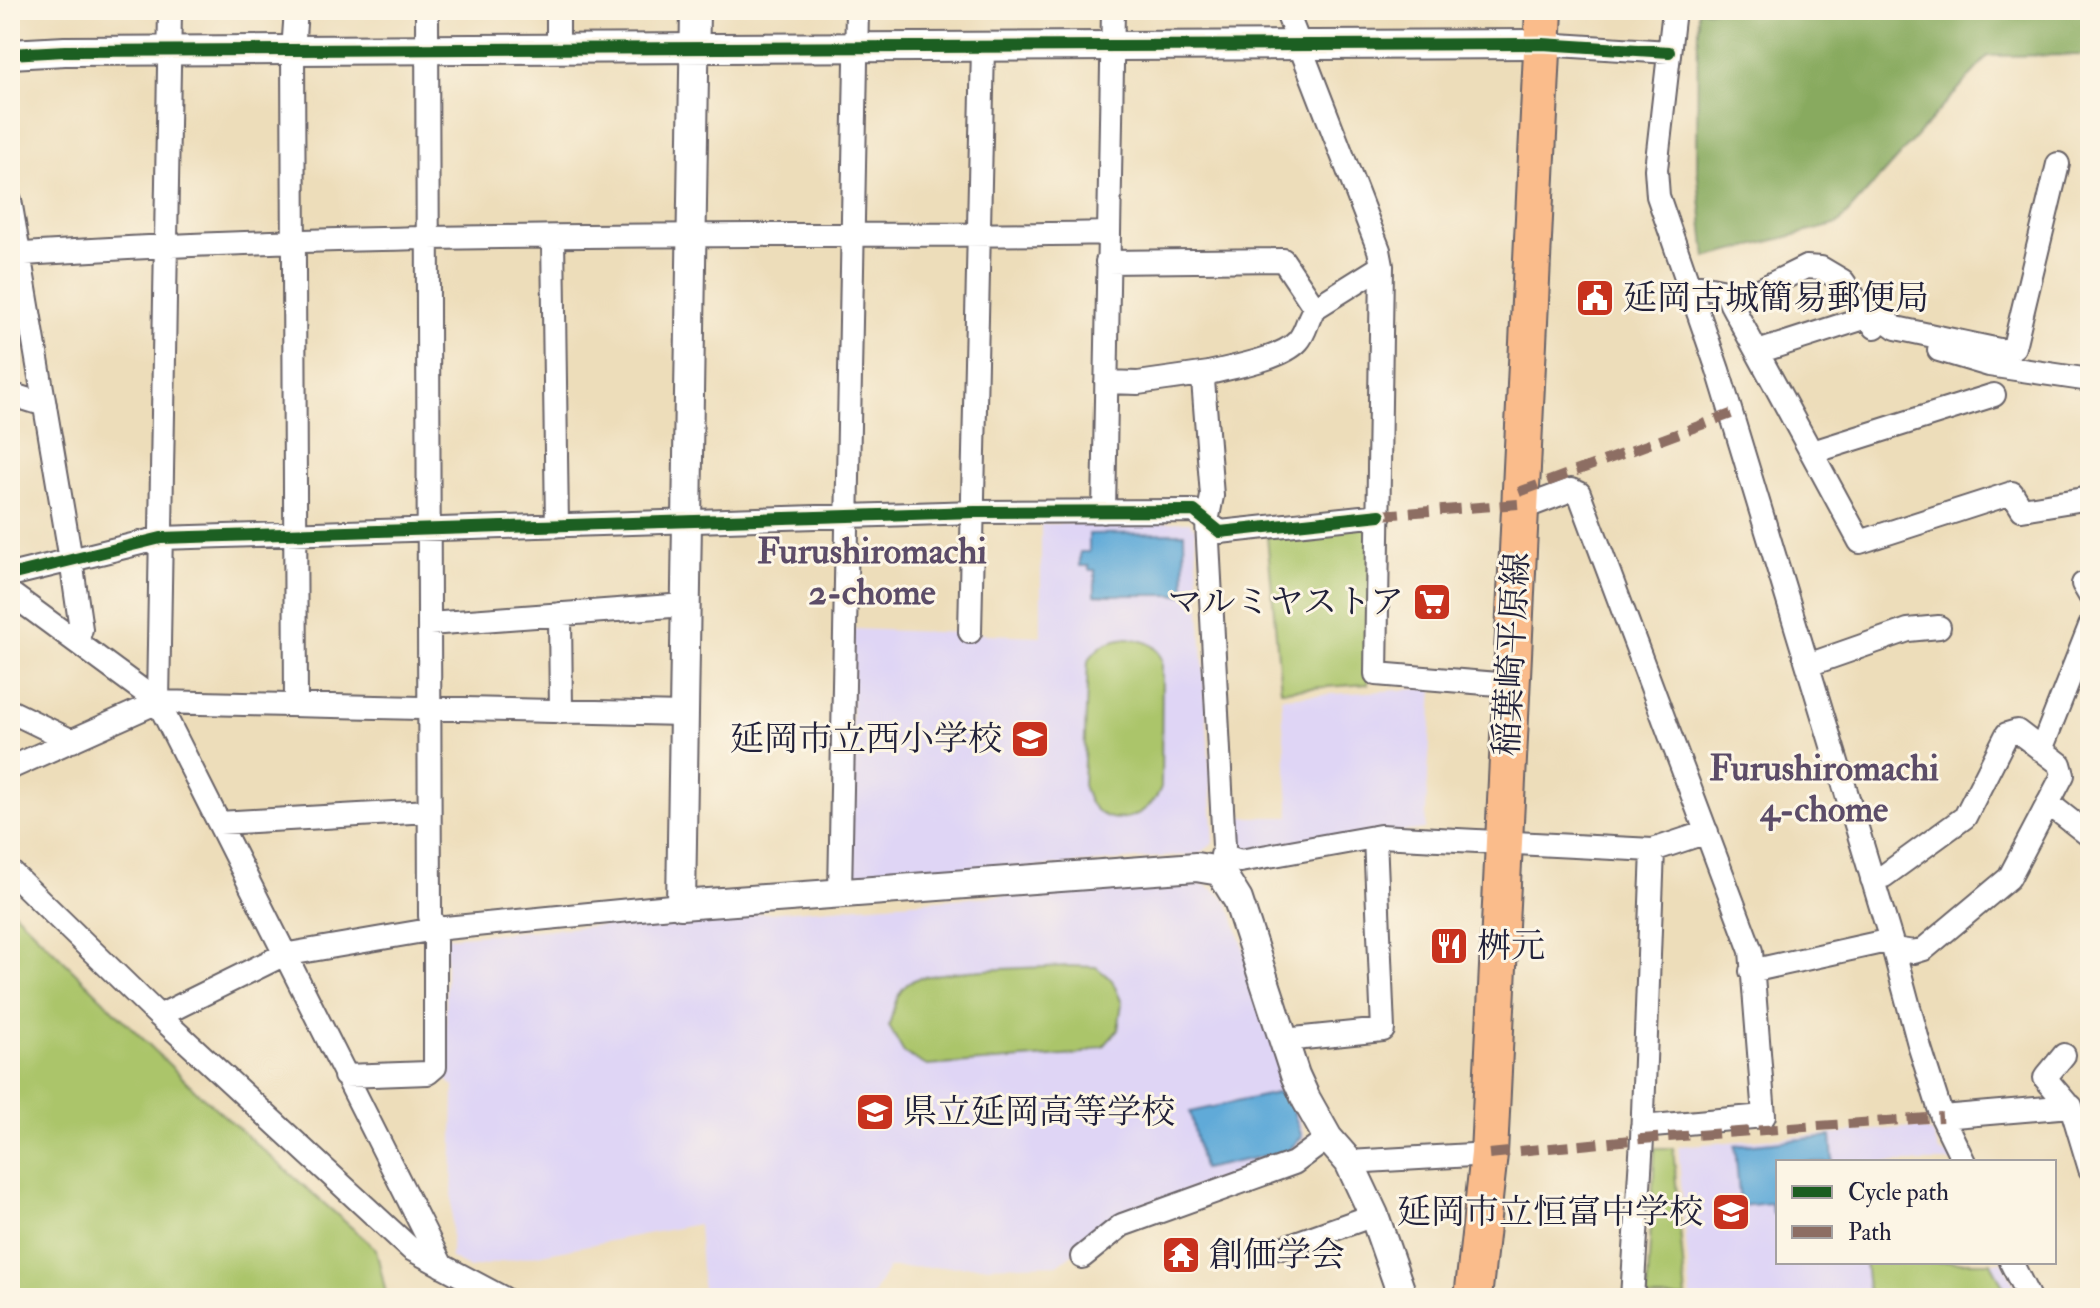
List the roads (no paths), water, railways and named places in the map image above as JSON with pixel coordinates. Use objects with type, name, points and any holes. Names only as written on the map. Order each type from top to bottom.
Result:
[{"type":"main road","name":"稲葉崎平原線","points":[[1473,1298],[1489,1154],[1543,27]]},
{"type":"street","points":[[158,702],[170,10]]},
{"type":"street","points":[[296,10],[293,51],[296,705]]},
{"type":"street","points":[[345,1076],[428,1073],[435,1067],[435,929],[430,916],[429,811],[427,10]]},
{"type":"street","points":[[558,10],[558,49]]},
{"type":"street","points":[[681,905],[695,10]]},
{"type":"street","points":[[840,893],[857,10]]},
{"type":"street","points":[[1104,512],[1113,10]]},
{"type":"street","points":[[1286,10],[1379,250],[1382,266],[1376,674],[1510,685]]},
{"type":"street","points":[[1674,10],[1656,169],[1658,196],[1690,284],[1808,665],[1920,1048],[1942,1117],[1963,1160]]},
{"type":"street","points":[[10,54],[65,51],[1301,45],[1543,27],[1669,52]]},
{"type":"street","points":[[970,632],[983,47]]},
{"type":"street","points":[[1758,352],[1867,317],[1879,316],[1896,328],[2004,351],[2014,347],[2058,164]]},
{"type":"street","points":[[10,200],[14,254],[45,405],[71,560],[81,629],[77,642]]},
{"type":"street","points":[[14,254],[166,246],[428,239],[1108,233]]},
{"type":"street","points":[[553,237],[557,526]]},
{"type":"street","points":[[1107,262],[1283,260],[1315,308]]},
{"type":"street","points":[[1106,382],[1138,383],[1209,373],[1282,353],[1296,344],[1315,308],[1382,266]]},
{"type":"street","points":[[1731,304],[1806,267],[1821,268],[1843,281],[1882,336],[1890,340],[1989,365],[2090,380]]},
{"type":"street","points":[[1690,284],[1726,291],[1860,542],[2012,493],[2022,509],[2090,498]]},
{"type":"street","points":[[1209,373],[1203,380],[1212,496],[1207,522],[1221,863],[1238,900],[1306,1099],[1328,1138],[1349,1162],[1374,1215],[1404,1295]]},
{"type":"street","points":[[10,394],[45,405]]},
{"type":"street","points":[[1813,452],[1994,395]]},
{"type":"street","points":[[1518,510],[1571,490],[1579,493],[1751,951],[1764,1116],[1642,1127]]},
{"type":"street","points":[[10,575],[161,538],[975,512],[1194,511],[1220,532],[1380,515]]},
{"type":"street","points":[[10,593],[158,702],[442,1266]]},
{"type":"street","points":[[429,624],[685,605]]},
{"type":"street","points":[[560,614],[561,712]]},
{"type":"street","points":[[2041,750],[2090,626]]},
{"type":"street","points":[[1808,665],[1908,630],[1939,627]]},
{"type":"street","points":[[10,768],[158,702],[683,714]]},
{"type":"street","points":[[10,711],[72,741]]},
{"type":"street","points":[[1751,971],[1892,945],[1914,952],[1924,949],[2009,878],[2063,775],[2060,764],[2017,731],[2007,734],[1965,817],[1884,876],[1872,879]]},
{"type":"street","points":[[2048,803],[2090,836]]},
{"type":"street","points":[[219,823],[429,811]]},
{"type":"street","points":[[159,1016],[283,955],[435,929],[681,905],[1196,867],[1375,837],[1653,850],[1707,832]]},
{"type":"street","points":[[1284,1040],[1383,1030],[1375,837]]},
{"type":"street","points":[[1632,1298],[1653,850]]},
{"type":"street","points":[[10,871],[159,1016],[411,1249],[503,1298]]},
{"type":"street","points":[[2064,1055],[2045,1078],[2071,1106],[2090,1169]]},
{"type":"street","points":[[1942,1117],[2068,1105]]},
{"type":"street","points":[[1082,1257],[1122,1225],[1294,1163],[1328,1138]]},
{"type":"street","points":[[1349,1162],[1489,1154]]},
{"type":"street","points":[[1282,1248],[1374,1215]]},
{"type":"street","points":[[1454,1298],[1468,1288],[1478,1260]]},
{"type":"street","points":[[2012,1264],[2029,1298]]},
{"type":"water","points":[[1184,533],[1185,595],[1095,595],[1095,570],[1080,566],[1080,552],[1089,552],[1089,534]]},
{"type":"water","points":[[1286,1091],[1302,1137],[1288,1151],[1203,1169],[1190,1112]]},
{"type":"water","points":[[1831,1136],[1833,1160],[1776,1160],[1776,1214],[1772,1214],[1771,1203],[1740,1206],[1735,1146]]},
{"type":"place","name":"延岡古城簡易郵便局","points":[[1595,298]]},
{"type":"place","name":"マルミヤストア","points":[[1432,602]]},
{"type":"place","name":"延岡市立西小学校","points":[[1030,739]]},
{"type":"place","name":"桝元","points":[[1449,946]]},
{"type":"place","name":"県立延岡高等学校","points":[[875,1112]]},
{"type":"place","name":"延岡市立恒富中学校","points":[[1731,1212]]},
{"type":"place","name":"創価学会","points":[[1181,1255]]},
{"type":"district","name":"Furushiromachi 2-chome","points":[[872,572]]},
{"type":"district","name":"Furushiromachi 4-chome","points":[[1824,788]]}]
